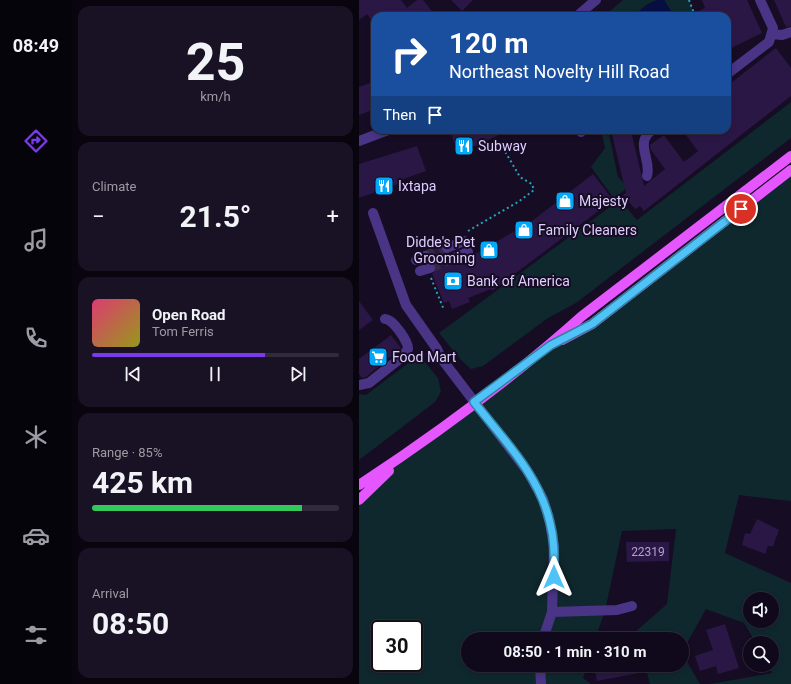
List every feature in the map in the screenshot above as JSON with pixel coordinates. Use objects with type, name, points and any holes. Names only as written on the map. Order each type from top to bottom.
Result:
[{"type":"main road","points":[[359,485],[411,450],[551,345],[582,316],[791,156]]},
{"type":"main road","points":[[551,345],[592,324],[791,170]]},
{"type":"main road","points":[[359,500],[411,450]]},
{"type":"street","points":[[582,12],[596,0]]},
{"type":"street","points":[[731,71],[769,42],[773,28],[761,0]]},
{"type":"street","points":[[772,34],[782,35],[791,32]]},
{"type":"street","points":[[359,141],[377,134]]},
{"type":"street","points":[[646,134],[643,142],[649,168],[647,176]]},
{"type":"street","points":[[373,213],[411,313],[431,340],[441,358],[528,472],[543,499],[550,522],[554,547],[552,612],[545,632]]},
{"type":"street","points":[[447,251],[466,243]]},
{"type":"street","points":[[359,385],[369,383],[402,357],[408,349],[408,343],[395,325],[389,318],[385,319]]},
{"type":"street","points":[[552,612],[617,610],[632,606]]},
{"type":"street","points":[[540,672],[541,684]]},
{"type":"path","points":[[689,0],[694,12]]},
{"type":"path","points":[[466,243],[534,190],[532,184],[520,177],[503,148]]},
{"type":"path","points":[[444,310],[423,263],[421,250],[447,251]]},
{"type":"green space","points":[[623,0],[658,0],[645,6],[639,12],[609,12]]},
{"type":"green space","points":[[664,0],[689,0],[694,12],[672,12]]},
{"type":"green space","points":[[791,102],[791,138],[576,303],[548,318],[483,366],[471,369],[461,360],[439,333],[614,204],[615,200],[591,167],[605,148],[602,134],[609,134],[618,177],[628,187],[617,196],[637,220]]},
{"type":"green space","points":[[791,170],[791,501],[739,495],[725,553],[791,583],[791,684],[710,684],[772,672],[779,672],[779,636],[752,636],[747,628],[779,628],[779,592],[743,592],[743,623],[706,609],[689,639],[689,632],[635,632],[667,604],[676,529],[622,531],[605,611],[598,632],[461,632],[461,672],[585,672],[583,678],[591,684],[359,684],[359,500],[411,451],[551,345],[592,324]]},
{"type":"green space","points":[[419,355],[438,378],[441,392],[435,402],[359,460],[359,394],[366,395]]},
{"type":"green space","points":[[689,665],[700,684],[650,684],[647,672],[689,672]]},
{"type":"shaded area","points":[[658,0],[664,0],[672,12],[638,12],[650,3]]},
{"type":"building","points":[[359,0],[401,0],[407,8],[417,0],[423,0],[432,11],[371,12],[371,20],[367,14],[359,20]]},
{"type":"building","points":[[451,0],[473,0],[462,11]]},
{"type":"building","points":[[702,0],[747,0],[762,33],[731,48],[731,12],[696,12],[705,8]]},
{"type":"building","points":[[774,0],[791,0],[791,26],[786,27]]},
{"type":"building","points":[[776,48],[791,68],[791,96],[644,211],[640,206],[635,209],[623,195],[626,193],[612,134],[632,134],[644,186],[665,169],[651,150],[650,145],[664,135],[684,162],[698,151],[685,134],[731,134],[731,83]]},
{"type":"building","points":[[371,82],[371,110],[359,115],[359,87]]},
{"type":"building","points":[[451,134],[501,134],[478,145],[463,150],[461,143],[455,145]]},
{"type":"building","points":[[417,146],[426,171],[398,181],[398,184],[359,198],[359,164]]},
{"type":"building","points":[[593,174],[613,200],[492,291],[491,289],[468,298],[470,302],[452,309],[449,301],[444,303],[432,274],[436,270],[436,266],[432,262],[428,262],[431,253],[426,250],[442,244],[441,250],[447,254],[445,261],[451,265],[476,256],[475,254],[532,221]]},
{"type":"building","points":[[359,301],[373,320],[359,330]]},
{"type":"building","points":[[391,335],[401,348],[366,377],[362,378],[359,374],[359,359]]},
{"type":"building","points":[[757,519],[779,530],[773,546],[768,546],[765,554],[742,545],[745,533],[750,534]]},
{"type":"building","points":[[626,542],[669,542],[669,561],[627,562]]},
{"type":"building","points":[[725,624],[739,668],[718,674],[716,666],[700,671],[695,656],[713,650],[706,630]]},
{"type":"building","points":[[595,672],[639,672],[639,673],[597,681]]},
{"type":"tunnel","points":[[425,256],[447,248]]},
{"type":"tunnel","points":[[430,268],[451,259]]},
{"type":"place","name":"Subway","points":[[464,146]]},
{"type":"place","name":"Ixtapa","points":[[384,186]]},
{"type":"place","name":"Majesty","points":[[565,201]]},
{"type":"place","name":"Family Cleaners","points":[[524,230]]},
{"type":"place","name":"Didde's Pet Grooming","points":[[489,250]]},
{"type":"place","name":"Bank of America","points":[[453,281]]},
{"type":"place","name":"Food Mart","points":[[378,357]]},
{"type":"route","points":[[554,577],[554,547],[550,522],[543,499],[528,472],[474,402],[551,345],[592,324],[741,209]]}]
